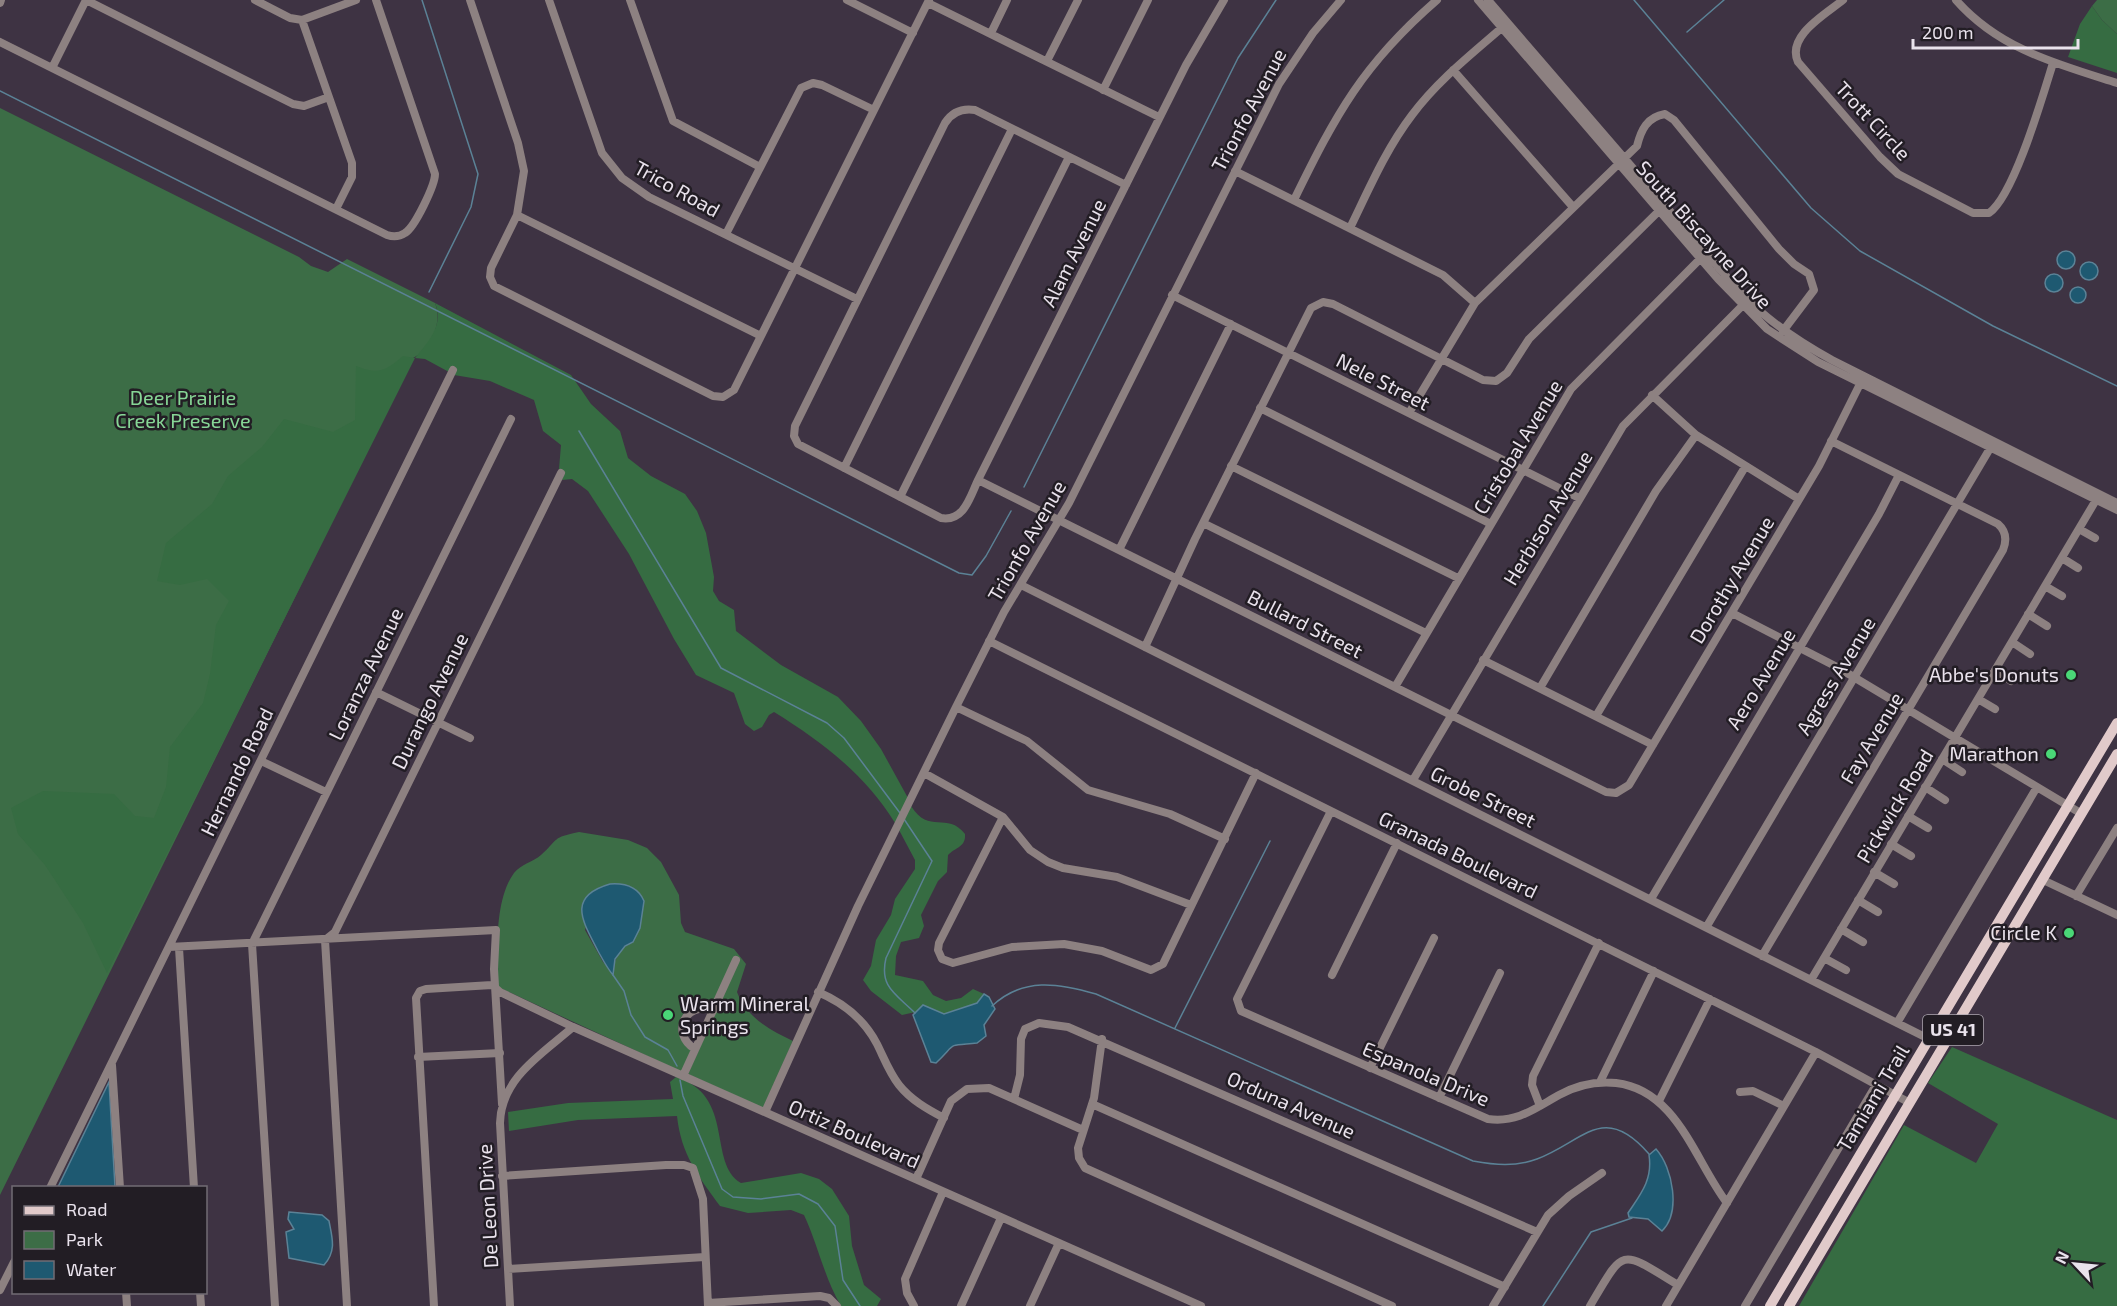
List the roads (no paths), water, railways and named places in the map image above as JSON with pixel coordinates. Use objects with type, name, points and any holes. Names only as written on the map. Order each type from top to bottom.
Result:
[{"type":"main road","name":"Tamiami Trail","points":[[1770,1306],[2117,723]]},
{"type":"main road","name":"Tamiami Trail","points":[[1789,1306],[2117,754]]},
{"type":"street","points":[[52,68],[86,0],[293,104],[304,106],[329,97]]},
{"type":"street","points":[[255,0],[290,18],[302,20],[356,0]]},
{"type":"street","points":[[0,42],[387,235],[401,236],[412,227],[434,182],[435,174],[376,0]]},
{"type":"street","points":[[470,0],[522,153],[524,180],[518,215],[491,268],[492,282],[504,292],[713,396],[723,397],[734,390],[928,2],[1159,117]]},
{"type":"street","name":"Trico Road","points":[[549,0],[597,141],[609,163],[622,178],[639,191],[857,299]]},
{"type":"street","points":[[630,0],[672,121],[760,167]]},
{"type":"street","points":[[847,0],[913,33]]},
{"type":"street","points":[[991,33],[1007,0]]},
{"type":"street","points":[[1047,61],[1078,0]]},
{"type":"street","points":[[1103,90],[1148,0]]},
{"type":"street","name":"Alam Avenue","points":[[900,497],[941,518],[952,518],[961,513],[1159,117],[1203,33],[1224,0]]},
{"type":"street","name":"Trionfo Avenue","points":[[765,1112],[818,993],[989,641],[1059,520],[1235,171],[1295,58],[1341,0]]},
{"type":"street","points":[[1294,200],[1335,117],[1364,74],[1399,34],[1437,0]]},
{"type":"street","name":"South Biscayne Drive","points":[[1478,0],[1505,25]]},
{"type":"street","name":"South Biscayne Drive","points":[[1488,0],[1505,25],[1703,256],[1745,303],[1790,345],[2098,497],[2117,510]]},
{"type":"street","name":"Trott Circle","points":[[1843,0],[1798,40],[1795,53],[1798,62],[1889,166],[1913,184],[1973,213],[1989,213],[1998,203],[2023,153],[2053,63]]},
{"type":"street","points":[[1956,0],[1977,22],[2004,41],[2053,63],[2117,83]]},
{"type":"street","points":[[302,20],[353,169],[351,181],[336,209]]},
{"type":"street","points":[[1350,228],[1400,131],[1424,99],[1453,70],[1505,25]]},
{"type":"street","points":[[1453,70],[1572,207]]},
{"type":"street","points":[[726,234],[796,93],[805,85],[822,85],[874,110]]},
{"type":"street","points":[[1069,157],[900,497],[801,448],[794,436],[795,426],[945,123],[955,113],[975,110],[1126,185]]},
{"type":"street","points":[[1409,413],[1475,303],[1637,146],[1641,130],[1651,120],[1665,114],[1674,120],[1736,199],[1794,264],[1809,274],[1814,283],[1814,290],[1783,331]]},
{"type":"street","points":[[843,468],[1012,129]]},
{"type":"street","points":[[1235,171],[1443,275],[1475,303]]},
{"type":"street","points":[[1145,647],[1203,523],[1308,312],[1319,303],[1333,304],[1483,380],[1496,381],[1507,373],[1529,339],[1662,208]]},
{"type":"street","points":[[518,215],[761,336]]},
{"type":"street","name":"Cristobal Avenue","points":[[1395,687],[1576,382],[1703,256]]},
{"type":"street","name":"Nele Street","points":[[1172,295],[1579,498]]},
{"type":"street","name":"South Biscayne Drive","points":[[1745,303],[1783,331],[1862,380]]},
{"type":"street","name":"Herbison Avenue","points":[[1413,780],[1623,426],[1745,303]]},
{"type":"street","points":[[1119,550],[1231,324]]},
{"type":"street","name":"Hernando Road","points":[[51,1186],[112,1062],[174,947],[261,761],[453,370]]},
{"type":"street","name":"Dorothy Avenue","points":[[1618,793],[1629,785],[1732,613],[1799,499],[1862,380]]},
{"type":"street","points":[[1652,395],[1696,435],[1799,499]]},
{"type":"street","points":[[1260,408],[1491,524]]},
{"type":"street","name":"Loranza Avenue","points":[[252,944],[511,419]]},
{"type":"street","points":[[1540,688],[1656,491],[1696,435]]},
{"type":"street","points":[[1831,441],[1957,504]]},
{"type":"street","name":"Agress Avenue","points":[[1707,926],[1992,445]]},
{"type":"street","points":[[1231,466],[1458,578]]},
{"type":"street","points":[[1596,716],[1745,467]]},
{"type":"street","name":"Durango Avenue","points":[[326,940],[335,932],[561,472]]},
{"type":"street","name":"Aero Avenue","points":[[1651,899],[1879,514],[1899,475]]},
{"type":"street","name":"Bullard Street","points":[[978,480],[1606,792],[1618,793]]},
{"type":"street","name":"South Biscayne Drive","points":[[2098,497],[2117,503]]},
{"type":"street","name":"Pickwick Road","points":[[1811,980],[2098,497]]},
{"type":"street","name":"Fay Avenue","points":[[1762,956],[2003,550],[2006,536],[1998,524],[1957,504]]},
{"type":"street","points":[[1203,523],[1426,633]]},
{"type":"street","points":[[2079,529],[2095,538]]},
{"type":"street","points":[[2062,558],[2078,568]]},
{"type":"street","name":"Grobe Street","points":[[1021,585],[1929,1039]]},
{"type":"street","points":[[2045,586],[2062,596]]},
{"type":"street","points":[[1732,613],[1855,677],[2082,814]]},
{"type":"street","points":[[2028,614],[2047,626]]},
{"type":"street","name":"Granada Boulevard","points":[[989,641],[1816,1052],[1910,1103]]},
{"type":"street","points":[[2012,642],[2030,654]]},
{"type":"street","points":[[1483,660],[1653,745]]},
{"type":"street","points":[[1995,670],[2011,681]]},
{"type":"street","points":[[376,692],[470,738]]},
{"type":"street","points":[[1978,699],[1995,709]]},
{"type":"street","points":[[957,707],[1027,741],[1088,790],[1164,812],[1225,839]]},
{"type":"street","points":[[1942,759],[1962,772]]},
{"type":"street","points":[[261,761],[326,792]]},
{"type":"street","points":[[924,773],[1003,817],[1030,850],[1048,862],[1063,868],[1118,877],[1191,905]]},
{"type":"street","points":[[1003,817],[939,943],[939,955],[945,961],[953,963],[1012,946],[1064,944],[1102,951],[1151,970],[1163,963],[1256,773]]},
{"type":"street","points":[[1925,787],[1945,800]]},
{"type":"street","name":"Tamiami Trail","points":[[1897,1023],[2037,787]]},
{"type":"street","name":"Espanola Drive","points":[[1331,811],[1237,999],[1237,1006],[1241,1011],[1480,1117],[1496,1120],[1522,1117],[1576,1087],[1600,1082],[1632,1087],[1659,1101],[1676,1120],[1711,1181],[1727,1203]]},
{"type":"street","points":[[1908,816],[1928,828]]},
{"type":"street","points":[[2076,896],[2117,828]]},
{"type":"street","points":[[1332,975],[1397,843]]},
{"type":"street","points":[[1891,844],[1911,856]]},
{"type":"street","points":[[1874,873],[1894,884]]},
{"type":"street","points":[[2043,880],[2117,915]]},
{"type":"street","points":[[1858,900],[1878,912]]},
{"type":"street","points":[[1841,929],[1863,942]]},
{"type":"street","name":"De Leon Drive","points":[[326,940],[496,930],[495,988],[500,1053],[502,1176],[510,1306]]},
{"type":"street","points":[[1370,1068],[1434,938]]},
{"type":"street","points":[[194,1186],[174,947],[326,940],[347,1306]]},
{"type":"street","points":[[252,944],[274,1306]]},
{"type":"street","points":[[1540,1106],[1532,1085],[1533,1076],[1599,944]]},
{"type":"street","points":[[1824,958],[1846,970]]},
{"type":"street","points":[[683,1076],[736,960]]},
{"type":"street","points":[[1600,1082],[1654,971]]},
{"type":"street","points":[[1439,1098],[1500,973]]},
{"type":"street","points":[[434,1306],[416,998],[420,991],[492,985],[495,988]]},
{"type":"street","name":"Ortiz Boulevard","points":[[495,988],[573,1027],[1201,1306]]},
{"type":"street","points":[[818,993],[836,1000],[856,1016],[873,1037],[888,1070],[901,1088],[924,1108],[944,1118]]},
{"type":"street","points":[[1659,1101],[1710,999]]},
{"type":"street","points":[[695,1049],[684,1039],[681,1029],[682,1022],[687,1014],[698,1009],[713,1011]]},
{"type":"street","name":"Orduna Avenue","points":[[1014,1099],[1020,1075],[1022,1039],[1028,1027],[1040,1023],[1053,1024],[1102,1039],[1537,1232]]},
{"type":"street","name":"De Leon Drive","points":[[502,1104],[517,1075],[573,1027]]},
{"type":"street","points":[[1102,1039],[1092,1104],[1078,1154],[1082,1164],[1093,1173],[1392,1306]]},
{"type":"street","points":[[1666,1306],[1816,1052]]},
{"type":"street","points":[[418,1057],[500,1053]]},
{"type":"street","points":[[112,1062],[120,1186]]},
{"type":"street","points":[[1745,1306],[1876,1085]]},
{"type":"street","points":[[916,1179],[954,1098],[967,1089],[986,1087],[1083,1130]]},
{"type":"street","points":[[1740,1092],[1753,1091],[1784,1106]]},
{"type":"street","points":[[1092,1104],[1504,1287]]},
{"type":"street","points":[[502,1176],[684,1165],[693,1168],[703,1199],[708,1304],[826,1297],[837,1306]]},
{"type":"street","points":[[1493,1306],[1537,1232],[1557,1205],[1602,1173]]},
{"type":"street","points":[[914,1306],[907,1293],[905,1279],[943,1192]]},
{"type":"street","points":[[962,1306],[1001,1218]]},
{"type":"street","points":[[1033,1305],[1059,1243]]},
{"type":"street","points":[[507,1269],[705,1257]]},
{"type":"street","points":[[1590,1306],[1613,1267],[1625,1258],[1637,1260],[1678,1285]]},
{"type":"street","points":[[0,1290],[12,1266]]},
{"type":"water","points":[[2066,251],[2072,254],[2075,260],[2072,266],[2066,269],[2060,266],[2057,260],[2060,254]]},
{"type":"water","points":[[2089,262],[2095,265],[2098,271],[2095,277],[2089,280],[2083,277],[2080,271],[2083,265]]},
{"type":"water","points":[[2054,274],[2060,277],[2063,283],[2060,289],[2054,292],[2048,289],[2045,283],[2048,277]]},
{"type":"water","points":[[2075,287],[2081,287],[2086,295],[2084,301],[2075,303],[2070,298],[2070,292]]},
{"type":"water","points":[[610,884],[630,887],[638,892],[644,901],[640,928],[633,942],[625,946],[615,959],[613,975],[588,931],[582,912],[587,896],[596,889]]},
{"type":"water","points":[[984,994],[989,997],[995,1009],[984,1025],[986,1036],[977,1043],[953,1046],[936,1063],[931,1062],[913,1015],[923,1005],[944,1014],[977,1003]]},
{"type":"water","points":[[109,1082],[115,1186],[58,1186]]},
{"type":"water","points":[[1656,1149],[1667,1167],[1673,1202],[1668,1223],[1662,1231],[1648,1219],[1629,1217],[1628,1213],[1644,1187],[1649,1172],[1649,1155]]},
{"type":"water","points":[[289,1212],[322,1215],[329,1221],[332,1249],[324,1265],[289,1258],[286,1232],[294,1229],[288,1219]]},
{"type":"waterway","points":[[422,0],[478,174],[471,207],[429,292]]},
{"type":"waterway","points":[[1024,487],[1238,58],[1276,0]]},
{"type":"waterway","points":[[1634,0],[1811,208],[1860,251],[1993,326],[2117,386]]},
{"type":"waterway","points":[[1687,32],[1724,0]]},
{"type":"waterway","points":[[0,91],[959,573],[972,575],[986,556],[1011,511]]},
{"type":"waterway","points":[[579,431],[721,668],[827,723],[844,738],[900,813]]},
{"type":"waterway","points":[[904,819],[932,861],[886,958],[884,968],[887,983],[891,989],[915,1013]]},
{"type":"waterway","points":[[1175,1028],[1270,841]]},
{"type":"waterway","points":[[613,975],[624,991],[631,1015],[645,1037],[668,1050],[677,1066]]},
{"type":"waterway","points":[[992,1006],[1016,990],[1041,985],[1068,987],[1096,994],[1473,1161],[1489,1164],[1529,1162],[1593,1130],[1605,1128],[1619,1130],[1633,1138],[1649,1154]]},
{"type":"waterway","points":[[680,1080],[683,1096],[722,1189],[733,1197],[761,1199],[799,1194],[818,1204],[835,1226],[843,1280],[860,1306]]},
{"type":"waterway","points":[[1543,1306],[1591,1232],[1632,1218]]},
{"type":"place","name":"Abbe's Donuts","points":[[2071,675]]},
{"type":"place","name":"Marathon","points":[[2051,754]]},
{"type":"place","name":"Circle K","points":[[2069,933]]},
{"type":"place","name":"Warm Mineral Springs","points":[[668,1015]]},
{"type":"park label","name":"Deer Prairie Creek Preserve","points":[[183,410]]}]
